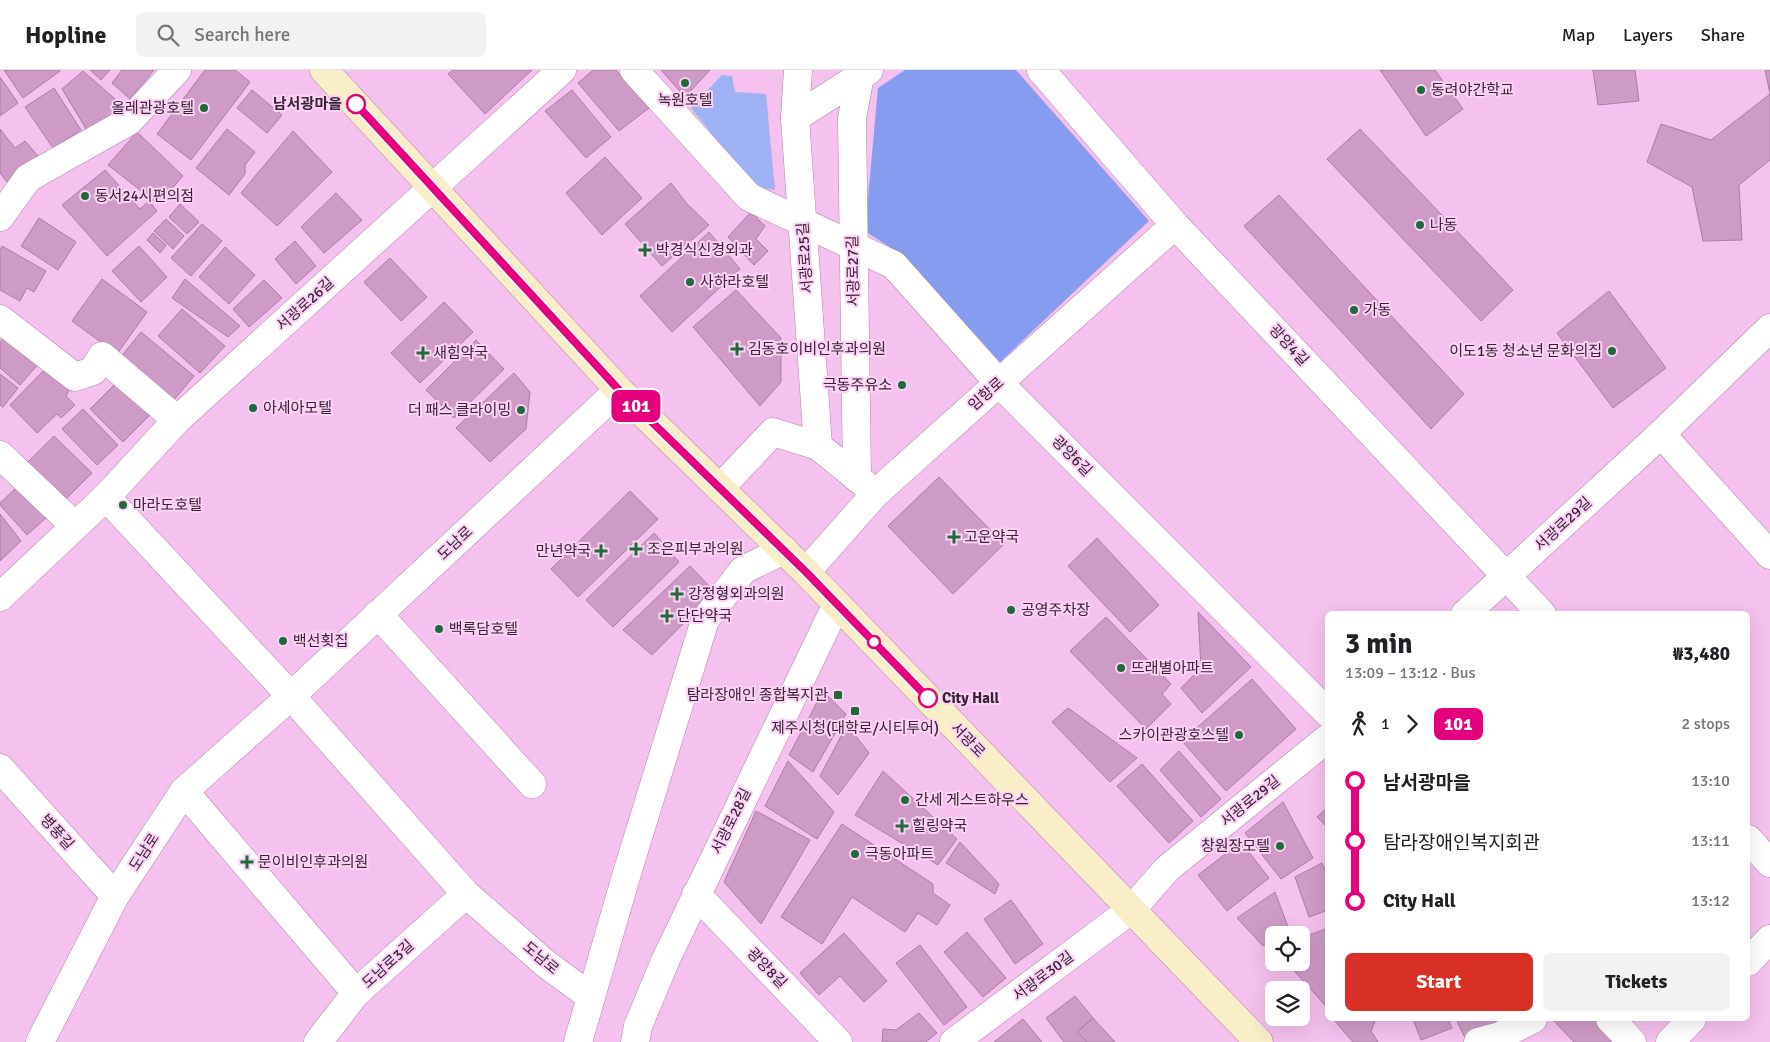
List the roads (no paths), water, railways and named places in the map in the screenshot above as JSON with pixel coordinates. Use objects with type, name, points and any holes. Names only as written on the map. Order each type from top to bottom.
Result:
[{"type":"main road","name":"서광로","points":[[324,70],[619,390],[806,572],[1259,1042]]},
{"type":"street","points":[[0,217],[28,178],[129,121],[177,70]]},
{"type":"street","points":[[433,188],[562,70]]},
{"type":"street","name":"광양6길","points":[[634,70],[749,198],[894,265],[1000,383],[1325,710]]},
{"type":"street","name":"서광로25길","points":[[798,70],[795,118],[818,446]]},
{"type":"street","name":"광양4길","points":[[1041,70],[1175,225],[1539,611]]},
{"type":"street","points":[[795,118],[865,73]]},
{"type":"street","name":"서광로27길","points":[[865,73],[852,118],[853,246],[866,485]]},
{"type":"street","name":"서광로26길","points":[[0,597],[106,497],[177,420],[433,188]]},
{"type":"street","name":"임항로","points":[[806,572],[866,485],[1000,383],[1175,225]]},
{"type":"street","points":[[0,319],[75,377],[93,371],[102,356],[177,420]]},
{"type":"street","name":"서광로29길","points":[[1468,611],[1661,434],[1770,328]]},
{"type":"street","name":"도남로","points":[[40,1042],[115,896],[184,791],[291,696],[619,390]]},
{"type":"street","points":[[720,488],[773,432],[818,446],[866,485]]},
{"type":"street","points":[[1661,434],[1770,555]]},
{"type":"street","points":[[0,455],[75,526]]},
{"type":"street","points":[[106,497],[291,696]]},
{"type":"street","points":[[578,1042],[627,873],[705,620],[743,570],[784,550]]},
{"type":"street","name":"서광로28길","points":[[635,1042],[638,1026],[666,959],[837,604]]},
{"type":"street","points":[[378,614],[532,784]]},
{"type":"street","name":"도남로","points":[[291,696],[466,894],[546,964],[591,997]]},
{"type":"street","name":"서광로29길","points":[[1132,909],[1166,869],[1325,740]]},
{"type":"street","name":"병풍길","points":[[0,768],[115,896]]},
{"type":"street","points":[[184,791],[356,992]]},
{"type":"street","points":[[1750,841],[1770,863]]},
{"type":"street","name":"도남로3길","points":[[318,1042],[356,992],[466,894]]},
{"type":"street","name":"광양8길","points":[[696,894],[838,1042]]},
{"type":"street","name":"서광로30길","points":[[954,1042],[1132,909]]},
{"type":"street","points":[[1750,960],[1770,939]]},
{"type":"street","points":[[1478,1042],[1500,1036],[1529,1021]]},
{"type":"street","points":[[1612,1021],[1632,1042]]},
{"type":"street","points":[[1670,1042],[1690,1021]]},
{"type":"place","name":"녹원호텔","points":[[685,83]]},
{"type":"place","name":"동려야간학교","points":[[1421,90]]},
{"type":"place","name":"남서광마을","points":[[356,104]]},
{"type":"place","name":"올레관광호텔","points":[[204,108]]},
{"type":"place","name":"동서24시편의점","points":[[85,196]]},
{"type":"place","name":"나동","points":[[1420,225]]},
{"type":"place","name":"박경식신경외과","points":[[645,250]]},
{"type":"place","name":"사하라호텔","points":[[690,282]]},
{"type":"place","name":"가동","points":[[1354,310]]},
{"type":"place","name":"김동호이비인후과의원","points":[[737,349]]},
{"type":"place","name":"이도1동 청소년 문화의집","points":[[1612,351]]},
{"type":"place","name":"새힘약국","points":[[423,353]]},
{"type":"place","name":"극동주유소","points":[[902,385]]},
{"type":"place","name":"아세아모텔","points":[[253,408]]},
{"type":"place","name":"더 패스 클라이밍","points":[[521,410]]},
{"type":"place","name":"마라도호텔","points":[[123,505]]},
{"type":"place","name":"고운약국","points":[[954,537]]},
{"type":"place","name":"조은피부과의원","points":[[636,549]]},
{"type":"place","name":"만년약국","points":[[601,551]]},
{"type":"place","name":"강정형외과의원","points":[[677,594]]},
{"type":"place","name":"공영주차장","points":[[1011,610]]},
{"type":"place","name":"단단약국","points":[[667,616]]},
{"type":"place","name":"백록담호텔","points":[[439,629]]},
{"type":"place","name":"백선횟집","points":[[283,641]]},
{"type":"place","name":"뜨래별아파트","points":[[1121,668]]},
{"type":"place","name":"탐라장애인 종합복지관","points":[[838,695]]},
{"type":"place","name":"City Hall","points":[[928,698]]},
{"type":"place","name":"제주시청(대학로/시티투어)","points":[[855,711]]},
{"type":"place","name":"스카이관광호스텔","points":[[1239,735]]},
{"type":"place","name":"간세 게스트하우스","points":[[905,800]]},
{"type":"place","name":"힐링약국","points":[[902,826]]},
{"type":"place","name":"창원장모텔","points":[[1280,846]]},
{"type":"place","name":"극동아파트","points":[[855,854]]},
{"type":"place","name":"문이비인후과의원","points":[[247,862]]}]
